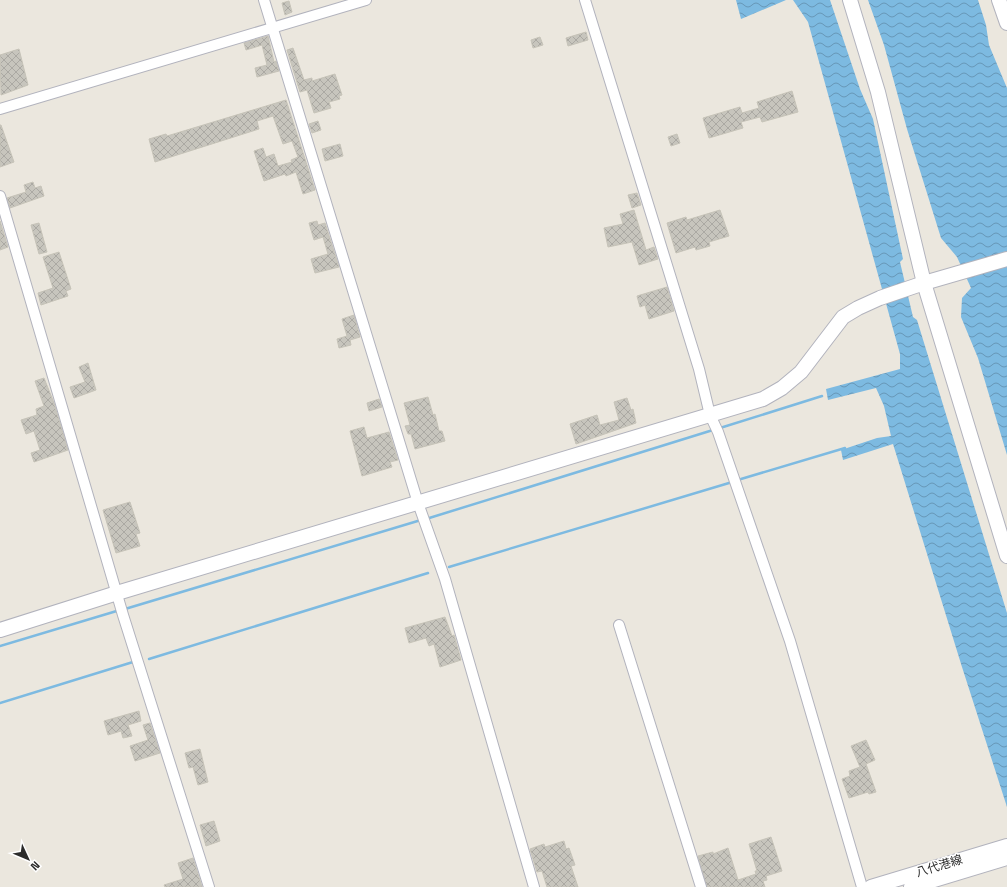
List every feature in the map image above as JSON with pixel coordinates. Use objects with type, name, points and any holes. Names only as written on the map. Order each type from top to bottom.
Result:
[{"type":"street","points":[[264,0],[418,503],[445,579],[534,887]]},
{"type":"street","points":[[0,109],[366,0]]},
{"type":"street","points":[[585,0],[699,369],[710,415],[718,432],[790,641],[862,887]]},
{"type":"street","points":[[850,0],[878,92],[924,283],[1007,556]]},
{"type":"street","points":[[1000,0],[1007,22]]},
{"type":"street","points":[[0,196],[123,615],[209,887]]},
{"type":"street","points":[[0,630],[763,400],[782,388],[801,372],[843,317],[858,308],[880,298],[924,283],[946,278],[1007,259]]},
{"type":"street","points":[[619,626],[701,887]]},
{"type":"street","name":"八代港線","points":[[871,887],[1007,846]]},
{"type":"street","name":"八代港線","points":[[911,887],[1007,858]]},
{"type":"water","points":[[736,0],[786,0],[741,19]]},
{"type":"water","points":[[793,0],[830,0],[860,89],[873,119],[903,259],[900,262],[913,317],[917,320],[1007,613],[1007,807],[893,444],[843,460],[841,450],[877,438],[891,436],[884,406],[876,388],[828,400],[826,389],[900,369],[900,354],[808,22]]},
{"type":"water","points":[[868,0],[978,0],[986,25],[989,45],[1007,88],[1007,455],[978,358],[961,317],[962,298],[971,288],[957,257],[941,238],[907,129],[884,45]]},
{"type":"building","points":[[289,1],[292,12],[285,15],[282,3]]},
{"type":"building","points":[[586,32],[588,40],[568,46],[566,38]]},
{"type":"building","points":[[268,36],[274,62],[276,61],[279,71],[257,77],[255,68],[267,65],[262,45],[246,50],[244,43]]},
{"type":"building","points":[[540,37],[543,45],[533,48],[531,40]]},
{"type":"building","points":[[293,48],[304,80],[312,78],[312,81],[335,74],[342,95],[339,96],[340,99],[329,102],[331,108],[314,113],[307,90],[300,92],[287,50]]},
{"type":"building","points":[[19,49],[28,85],[1,95],[0,55]]},
{"type":"building","points":[[792,91],[798,112],[762,122],[760,117],[741,122],[743,128],[709,138],[703,118],[740,107],[742,113],[759,108],[757,102]]},
{"type":"building","points":[[286,100],[315,190],[303,194],[296,172],[264,181],[254,151],[263,148],[266,157],[274,154],[278,166],[292,162],[291,160],[298,157],[292,141],[283,144],[273,116],[257,121],[259,129],[155,162],[149,139],[166,134],[167,136]]},
{"type":"building","points":[[318,121],[321,130],[312,133],[309,124]]},
{"type":"building","points":[[0,125],[14,162],[0,167]]},
{"type":"building","points":[[677,134],[680,143],[671,146],[668,137]]},
{"type":"building","points":[[340,144],[343,156],[325,161],[322,149]]},
{"type":"building","points":[[33,182],[35,188],[41,186],[44,196],[10,208],[7,198],[26,192],[24,185]]},
{"type":"building","points":[[637,193],[641,205],[632,208],[628,195]]},
{"type":"building","points":[[634,210],[646,250],[654,247],[658,259],[639,265],[632,242],[608,247],[604,228],[623,224],[620,214]]},
{"type":"building","points":[[720,210],[729,236],[709,242],[710,246],[696,250],[695,247],[676,253],[667,223],[686,217],[687,220]]},
{"type":"building","points":[[0,221],[8,247],[0,250]]},
{"type":"building","points":[[317,221],[318,225],[325,223],[339,267],[315,273],[311,259],[328,254],[323,237],[314,240],[309,223]]},
{"type":"building","points":[[39,223],[47,252],[39,254],[31,225]]},
{"type":"building","points":[[59,252],[71,289],[66,291],[68,296],[41,305],[38,293],[53,288],[43,257]]},
{"type":"building","points":[[667,287],[674,311],[649,319],[645,305],[640,307],[637,296]]},
{"type":"building","points":[[354,315],[360,337],[350,340],[351,345],[339,348],[337,339],[347,336],[342,319]]},
{"type":"building","points":[[88,363],[96,390],[74,398],[70,387],[85,382],[79,367]]},
{"type":"building","points":[[44,378],[54,403],[68,450],[34,462],[31,453],[40,450],[34,431],[26,434],[21,420],[37,415],[36,409],[44,406],[35,381]]},
{"type":"building","points":[[428,397],[433,415],[435,414],[439,431],[442,431],[445,441],[415,449],[411,434],[408,434],[405,426],[410,425],[404,403]]},
{"type":"building","points":[[627,398],[631,410],[633,409],[636,423],[576,444],[570,424],[597,415],[600,425],[619,420],[614,402]]},
{"type":"building","points":[[379,399],[382,407],[369,411],[367,403]]},
{"type":"building","points":[[364,427],[367,438],[389,432],[398,460],[390,462],[392,467],[362,476],[350,431]]},
{"type":"building","points":[[130,502],[140,533],[136,534],[140,546],[116,553],[103,510]]},
{"type":"building","points":[[445,617],[452,636],[454,635],[461,660],[440,667],[434,644],[429,646],[426,638],[409,643],[405,628]]},
{"type":"building","points":[[139,711],[141,721],[128,725],[132,736],[123,738],[121,731],[108,735],[104,721]]},
{"type":"building","points":[[150,723],[160,753],[135,761],[130,746],[148,740],[143,725]]},
{"type":"building","points":[[866,740],[875,760],[866,764],[876,792],[869,794],[868,792],[849,798],[842,779],[850,776],[849,771],[860,767],[851,746]]},
{"type":"building","points":[[200,749],[208,782],[198,785],[193,767],[189,768],[185,753]]},
{"type":"building","points":[[214,821],[220,841],[206,846],[200,825]]},
{"type":"building","points":[[771,837],[782,871],[766,876],[767,880],[763,881],[765,887],[707,887],[698,856],[713,852],[713,854],[728,848],[738,880],[756,874],[755,871],[757,871],[749,844]]},
{"type":"building","points":[[564,841],[566,849],[569,848],[575,865],[571,866],[578,887],[547,887],[542,871],[537,872],[530,849],[544,844],[545,847]]},
{"type":"building","points":[[193,858],[202,887],[165,887],[164,885],[183,879],[178,863]]},
{"type":"waterway","points":[[720,428],[822,396]]},
{"type":"waterway","points":[[426,519],[713,430]]},
{"type":"waterway","points":[[741,479],[845,448]]},
{"type":"waterway","points":[[449,567],[729,483]]},
{"type":"waterway","points":[[125,609],[421,520]]},
{"type":"waterway","points":[[149,659],[428,573]]},
{"type":"waterway","points":[[0,646],[120,610]]},
{"type":"waterway","points":[[0,703],[133,662]]}]
